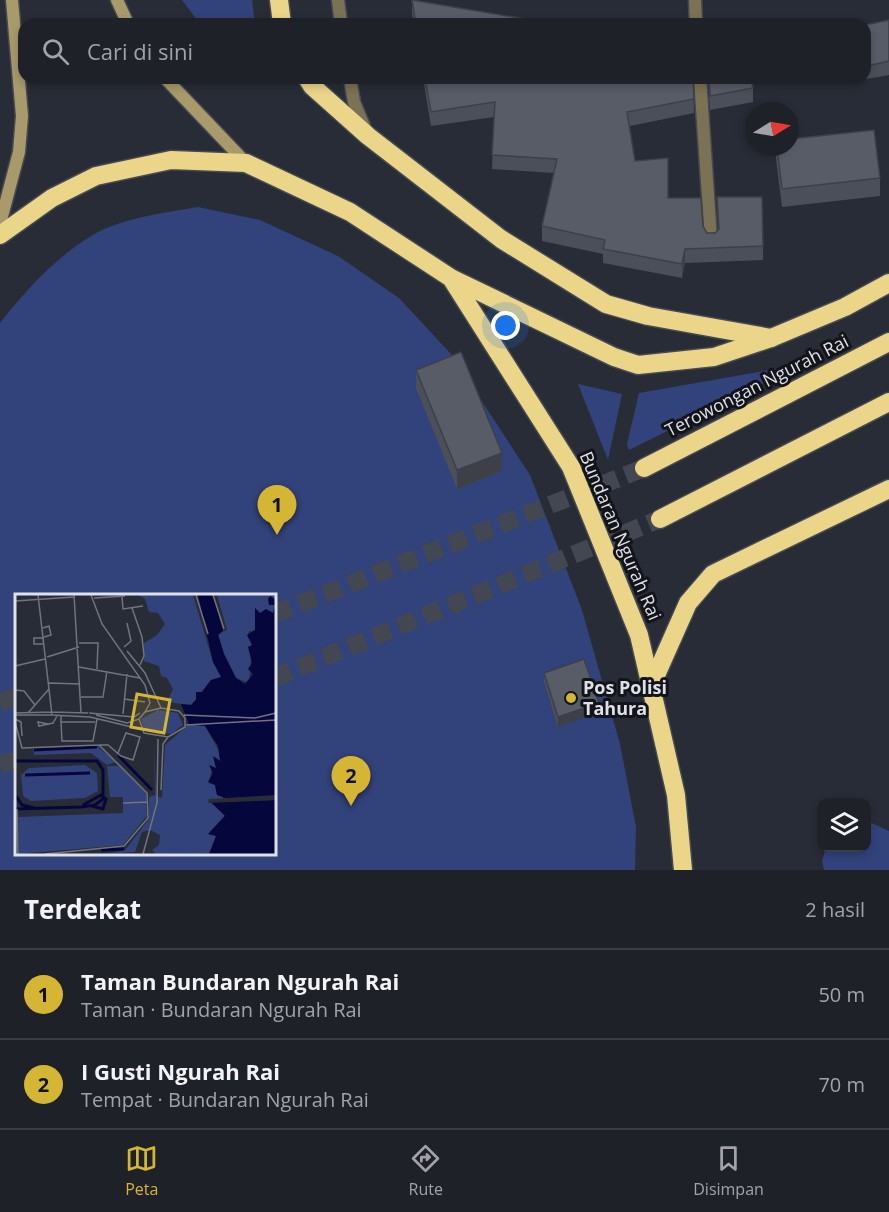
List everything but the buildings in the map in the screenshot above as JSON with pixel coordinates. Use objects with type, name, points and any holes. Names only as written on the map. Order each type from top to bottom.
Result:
[{"type":"highway","points":[[279,0],[281,18]]},
{"type":"highway","points":[[311,84],[368,136],[501,239],[606,304],[648,316],[771,338]]},
{"type":"highway","name":"Bundaran Ngurah Rai","points":[[0,235],[52,198],[96,176],[171,160],[246,163],[350,212],[451,278],[510,367],[571,467],[639,635],[676,795],[683,870]]},
{"type":"highway","points":[[451,278],[614,357],[638,365],[714,357],[771,338],[845,307],[889,283]]},
{"type":"highway","name":"Terowongan Ngurah Rai","points":[[644,468],[889,342]]},
{"type":"highway","points":[[660,519],[889,402]]},
{"type":"highway","points":[[652,684],[688,603],[713,574],[889,489]]},
{"type":"main road","points":[[12,0],[18,70]]},
{"type":"main road","points":[[117,0],[125,18]]},
{"type":"main road","points":[[0,224],[19,152],[22,116],[19,84]]},
{"type":"main road","points":[[171,84],[246,163]]},
{"type":"street","points":[[338,0],[340,18]]},
{"type":"street","points":[[695,0],[696,18]]},
{"type":"street","points":[[351,84],[354,102],[368,136]]},
{"type":"street","points":[[700,84],[711,240]]},
{"type":"shaded area","points":[[182,0],[252,0],[254,18],[196,18]]},
{"type":"shaded area","points":[[198,207],[260,220],[338,256],[399,298],[451,354],[530,475],[582,610],[620,744],[636,827],[635,870],[0,870],[0,323],[41,276],[78,245],[115,225],[157,214]]},
{"type":"shaded area","points":[[803,364],[629,450],[627,444],[639,393]]},
{"type":"shaded area","points":[[578,384],[622,394],[608,460]]},
{"type":"shaded area","points":[[871,823],[889,831],[889,870],[824,870],[822,861],[825,852],[871,852]]},
{"type":"tunnel","points":[[276,613],[644,468]]},
{"type":"tunnel","points":[[276,677],[660,519]]},
{"type":"tunnel","points":[[0,702],[15,697]]},
{"type":"tunnel","points":[[0,765],[15,760]]},
{"type":"place","name":"Taman Bundaran Ngurah Rai","points":[[277,535]]},
{"type":"place","name":"Pos Polisi Tahura","points":[[571,698]]},
{"type":"place","name":"I Gusti Ngurah Rai","points":[[351,806]]}]
